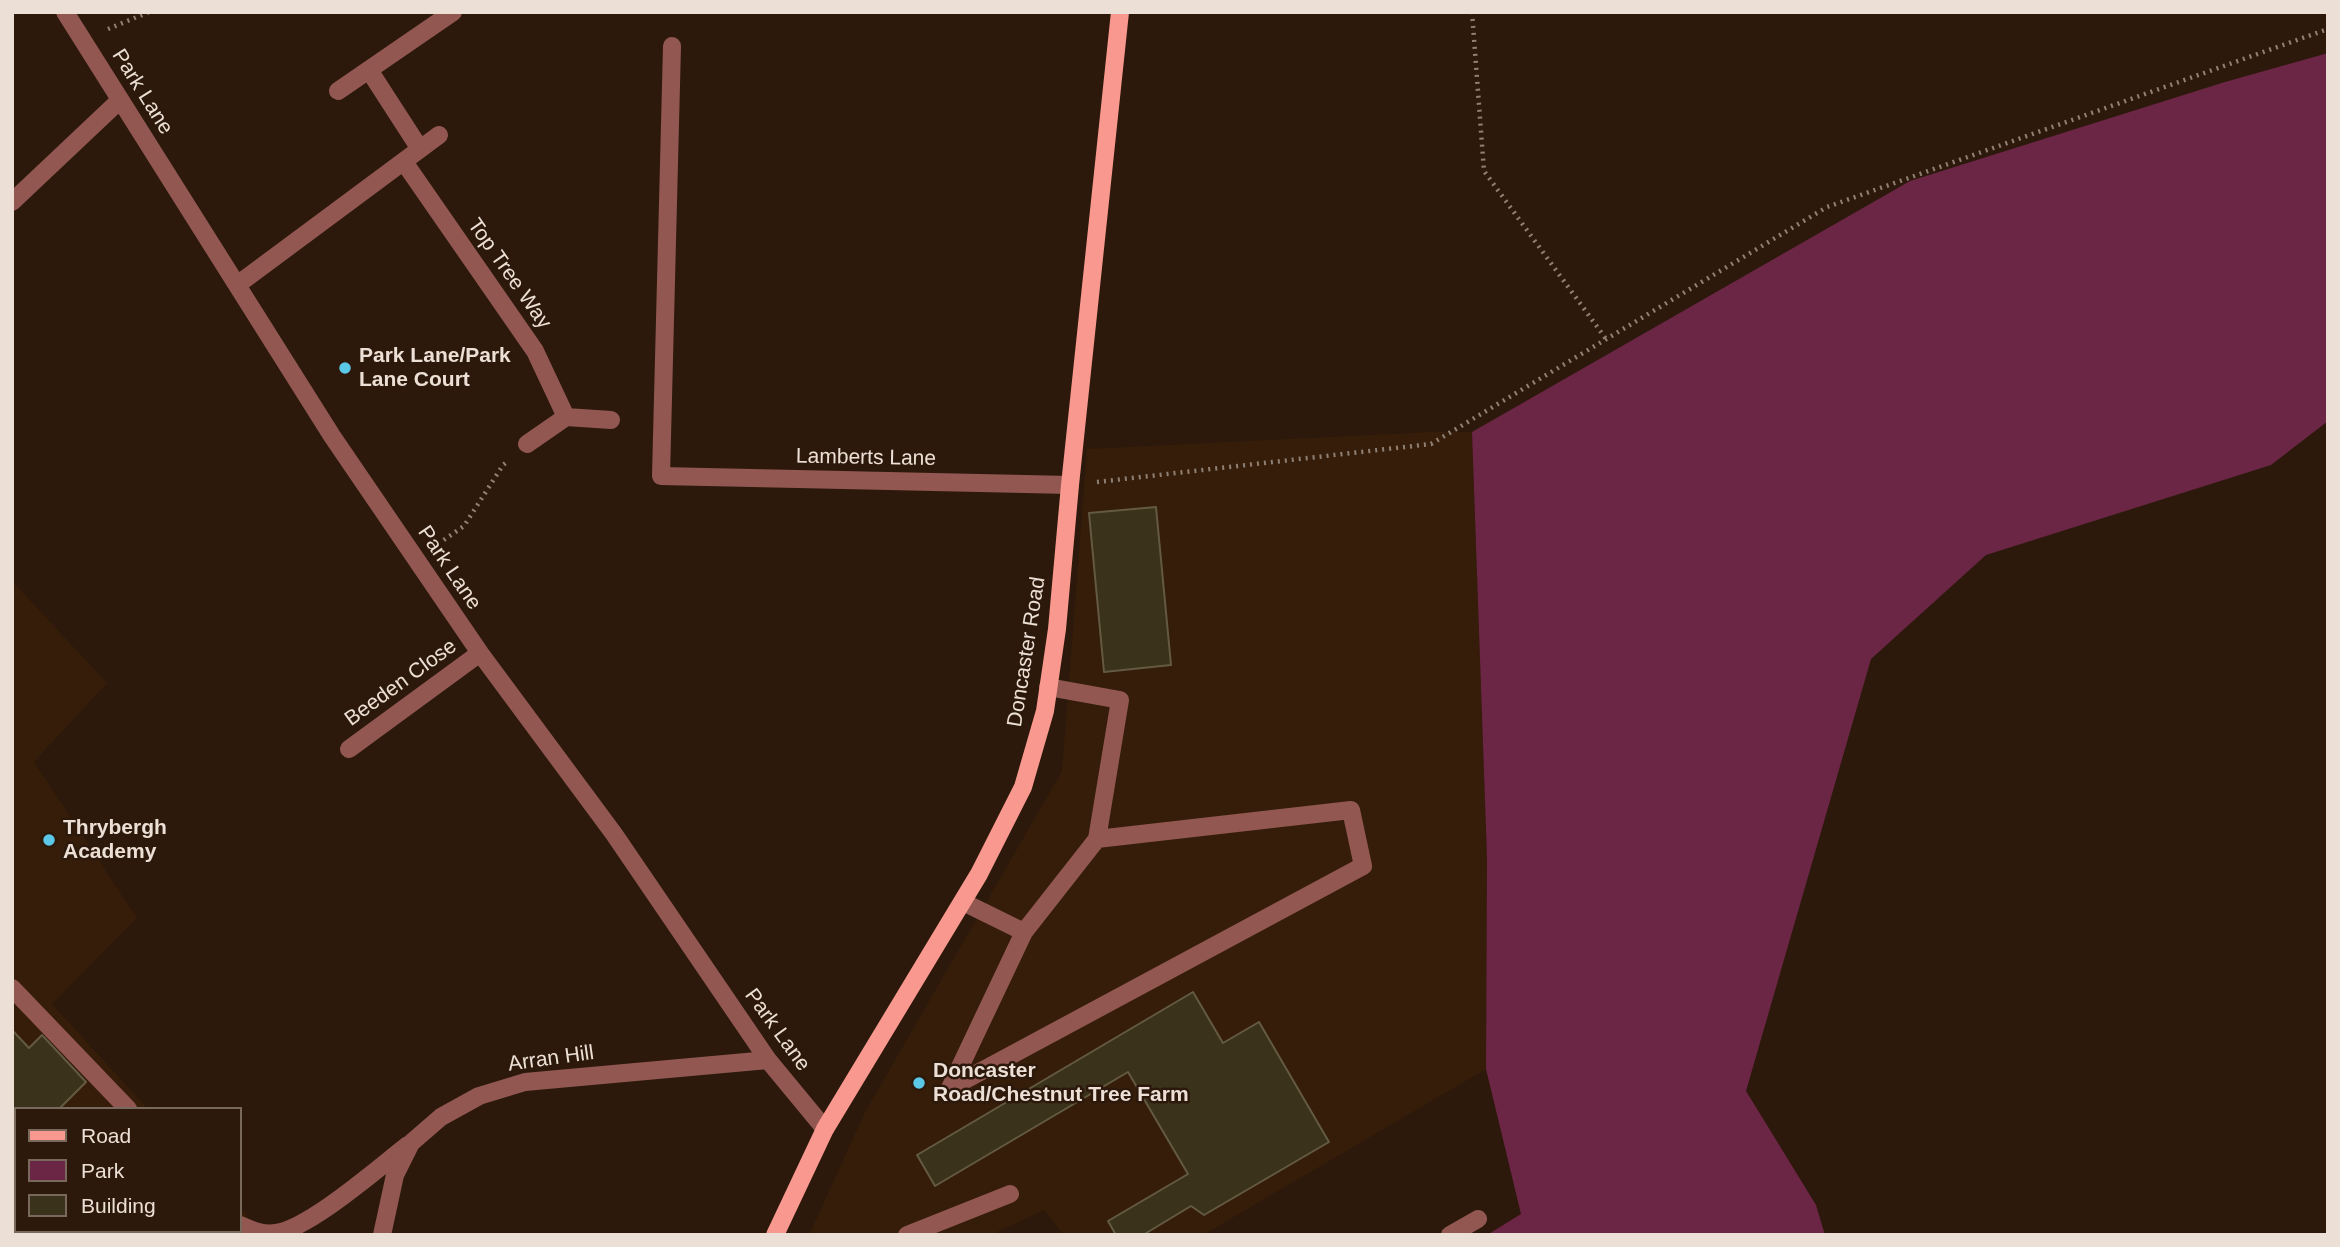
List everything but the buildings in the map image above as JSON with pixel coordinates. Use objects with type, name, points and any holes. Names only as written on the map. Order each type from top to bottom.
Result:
[{"type":"main road","name":"Doncaster Road","points":[[775,1235],[825,1129],[963,902],[1023,787],[1045,711],[1057,629],[1120,12]]},
{"type":"street","name":"Park Lane","points":[[65,12],[332,436],[480,653],[614,834],[768,1060],[825,1129]]},
{"type":"street","points":[[338,91],[453,12]]},
{"type":"street","name":"Lamberts Lane","points":[[672,46],[661,476],[1070,485]]},
{"type":"street","points":[[369,70],[420,149]]},
{"type":"street","points":[[12,202],[120,100]]},
{"type":"street","points":[[237,285],[439,135]]},
{"type":"street","name":"Top Tree Way","points":[[404,162],[535,351],[566,417]]},
{"type":"street","points":[[527,444],[566,417],[611,420]]},
{"type":"street","name":"Beeden Close","points":[[349,749],[480,653]]},
{"type":"street","points":[[1048,687],[1120,700],[1097,839],[1024,932],[950,1088],[1363,866],[1351,810],[1097,839]]},
{"type":"street","points":[[963,902],[1024,932]]},
{"type":"street","points":[[12,988],[126,1107]]},
{"type":"street","name":"Arran Hill","points":[[382,1235],[395,1175],[411,1143],[441,1117],[478,1096],[525,1082],[768,1060]]},
{"type":"street","points":[[249,1230],[275,1234],[300,1226],[411,1143]]},
{"type":"street","points":[[907,1235],[1010,1194]]},
{"type":"street","points":[[1451,1235],[1478,1219]]},
{"type":"path","points":[[82,39],[149,12]]},
{"type":"path","points":[[1472,12],[1484,171],[1606,339]]},
{"type":"path","points":[[1070,485],[1431,443],[1827,207],[2328,29]]},
{"type":"path","points":[[416,559],[464,526],[503,465],[527,444]]},
{"type":"shaded area","points":[[1472,432],[1487,858],[1486,1069],[1203,1235],[1064,1235],[1044,1210],[991,1235],[809,1235],[865,1112],[1062,771],[1087,449]]},
{"type":"shaded area","name":"Thrybergh Academy","points":[[12,581],[107,683],[34,762],[137,918],[52,1004],[146,1107],[14,1107],[14,1233],[242,1233],[242,1210],[264,1235],[12,1235]]},
{"type":"green space","points":[[2328,53],[2328,421],[2271,465],[1986,555],[1871,659],[1746,1091],[1816,1205],[1825,1235],[1487,1235],[1521,1214],[1486,1069],[1487,858],[1472,432],[1910,181],[2225,82]]},
{"type":"place","name":"Park Lane/Park Lane Court","points":[[345,368]]},
{"type":"place","name":"Thrybergh Academy","points":[[49,840]]},
{"type":"place","name":"Doncaster Road/Chestnut Tree Farm","points":[[919,1083]]}]
